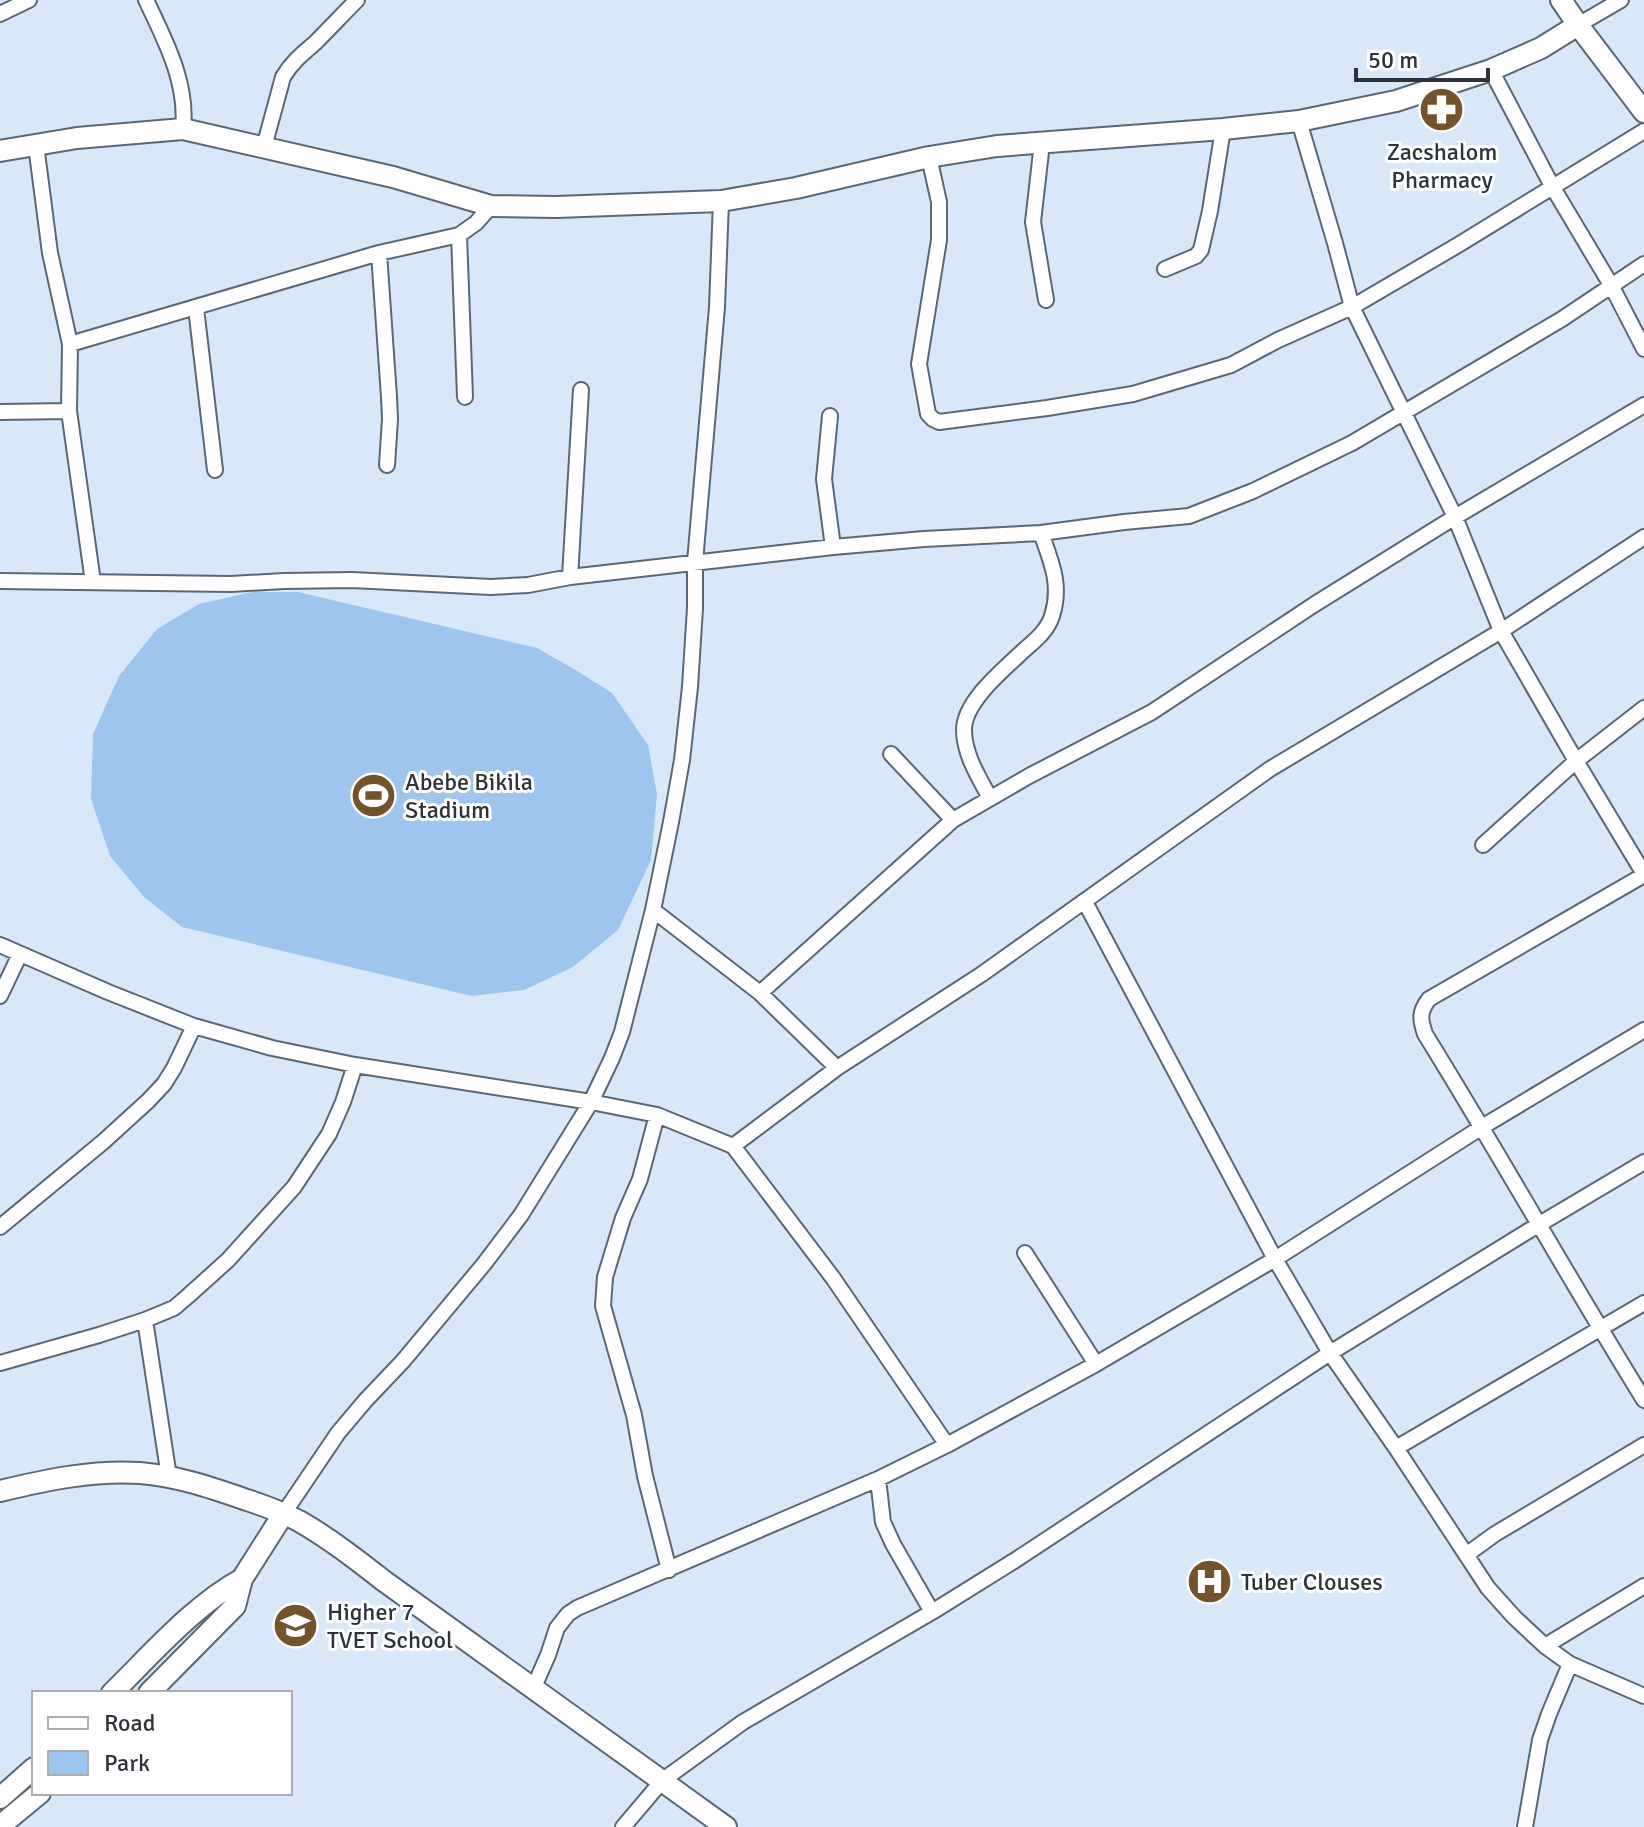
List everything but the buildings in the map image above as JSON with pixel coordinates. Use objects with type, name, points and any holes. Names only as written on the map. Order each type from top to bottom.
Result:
[{"type":"street","points":[[0,14],[29,0]]},
{"type":"street","points":[[146,0],[183,91],[183,129]]},
{"type":"street","points":[[264,147],[283,77],[298,56],[357,0]]},
{"type":"street","points":[[1561,0],[1644,112]]},
{"type":"street","points":[[0,151],[92,136],[183,129],[393,177],[491,206],[556,207],[721,201],[796,188],[929,157],[997,146],[1299,121],[1396,101],[1491,70],[1541,48],[1621,0]]},
{"type":"street","points":[[1491,70],[1644,349]]},
{"type":"street","points":[[1299,121],[1352,307],[1455,517],[1501,631],[1644,874],[1429,999],[1421,1010],[1420,1021],[1644,1400]]},
{"type":"street","points":[[1165,269],[1196,256],[1201,250],[1223,129]]},
{"type":"street","points":[[929,157],[939,202],[939,240],[919,364],[928,414],[939,422],[1133,394],[1231,365],[1352,307],[1644,131]]},
{"type":"street","points":[[1042,143],[1033,222],[1046,300]]},
{"type":"street","points":[[36,145],[50,253],[70,344],[69,411],[93,582]]},
{"type":"street","points":[[151,1691],[235,1606],[242,1579],[338,1433],[403,1361],[521,1215],[591,1102],[622,1032],[653,910],[682,760],[713,361],[721,201]]},
{"type":"street","points":[[70,344],[379,253],[459,235],[476,223],[491,206]]},
{"type":"street","points":[[459,235],[465,397]]},
{"type":"street","points":[[379,253],[390,419],[387,465]]},
{"type":"street","points":[[0,581],[231,584],[352,580],[491,587],[528,585],[570,577],[833,547],[1041,533],[1189,516],[1253,491],[1352,443],[1562,319],[1644,264]]},
{"type":"street","points":[[196,308],[215,470]]},
{"type":"street","points":[[570,577],[581,390]]},
{"type":"street","points":[[760,993],[953,820],[1161,707],[1315,604],[1644,405]]},
{"type":"street","points":[[0,412],[69,411]]},
{"type":"street","points":[[830,416],[824,479],[833,547]]},
{"type":"street","points":[[990,798],[968,753],[964,727],[968,713],[979,697],[1040,636],[1052,615],[1056,574],[1041,533]]},
{"type":"street","points":[[733,1146],[837,1068],[982,974],[1270,769],[1501,631],[1644,537]]},
{"type":"street","points":[[1483,845],[1576,761],[1644,708]]},
{"type":"street","points":[[891,754],[953,820]]},
{"type":"street","points":[[1085,902],[1275,1259],[1330,1353],[1488,1588],[1545,1646],[1570,1664],[1644,1696]]},
{"type":"street","points":[[653,910],[760,993],[837,1068]]},
{"type":"street","points":[[0,945],[194,1026],[272,1048],[355,1065],[657,1115],[733,1146],[833,1278],[947,1445]]},
{"type":"street","points":[[0,996],[20,954]]},
{"type":"street","points":[[0,1227],[148,1101],[174,1068],[194,1026]]},
{"type":"street","points":[[534,1687],[557,1628],[577,1608],[878,1479],[947,1445],[1096,1364],[1275,1259],[1482,1127],[1644,1030]]},
{"type":"street","points":[[0,1363],[99,1335],[174,1308],[228,1260],[294,1187],[329,1134],[355,1065]]},
{"type":"street","points":[[657,1115],[640,1179],[623,1218],[605,1277],[603,1306],[634,1415],[645,1476],[669,1570]]},
{"type":"street","points":[[623,1827],[663,1780],[743,1722],[932,1612],[1330,1353],[1644,1162]]},
{"type":"street","points":[[1025,1253],[1096,1364]]},
{"type":"street","points":[[1396,1448],[1644,1303]]},
{"type":"street","points":[[145,1320],[169,1477]]},
{"type":"street","points":[[1466,1555],[1495,1534],[1644,1445]]},
{"type":"street","points":[[0,1491],[53,1478],[138,1473],[203,1485],[284,1513],[330,1540],[726,1827]]},
{"type":"street","points":[[878,1479],[883,1522],[932,1612]]},
{"type":"street","points":[[114,1691],[199,1609],[220,1591],[242,1579]]},
{"type":"street","points":[[1545,1646],[1644,1586]]},
{"type":"street","points":[[1525,1827],[1540,1740],[1570,1664]]},
{"type":"street","points":[[0,1798],[32,1770]]},
{"type":"street","points":[[0,1826],[38,1795]]},
{"type":"green space","name":"Abebe Bikila Stadium","points":[[252,592],[298,592],[537,648],[612,693],[648,745],[657,794],[651,860],[618,930],[573,967],[524,990],[472,996],[182,927],[144,897],[110,856],[91,799],[93,734],[119,676],[157,629],[199,604]]},
{"type":"place","name":"Zacshalom Pharmacy","points":[[1442,110]]},
{"type":"place","name":"Abebe Bikila Stadium","points":[[374,796]]},
{"type":"place","name":"Tuber Clouses","points":[[1210,1582]]},
{"type":"place","name":"Higher 7 TVET School","points":[[296,1626]]}]
